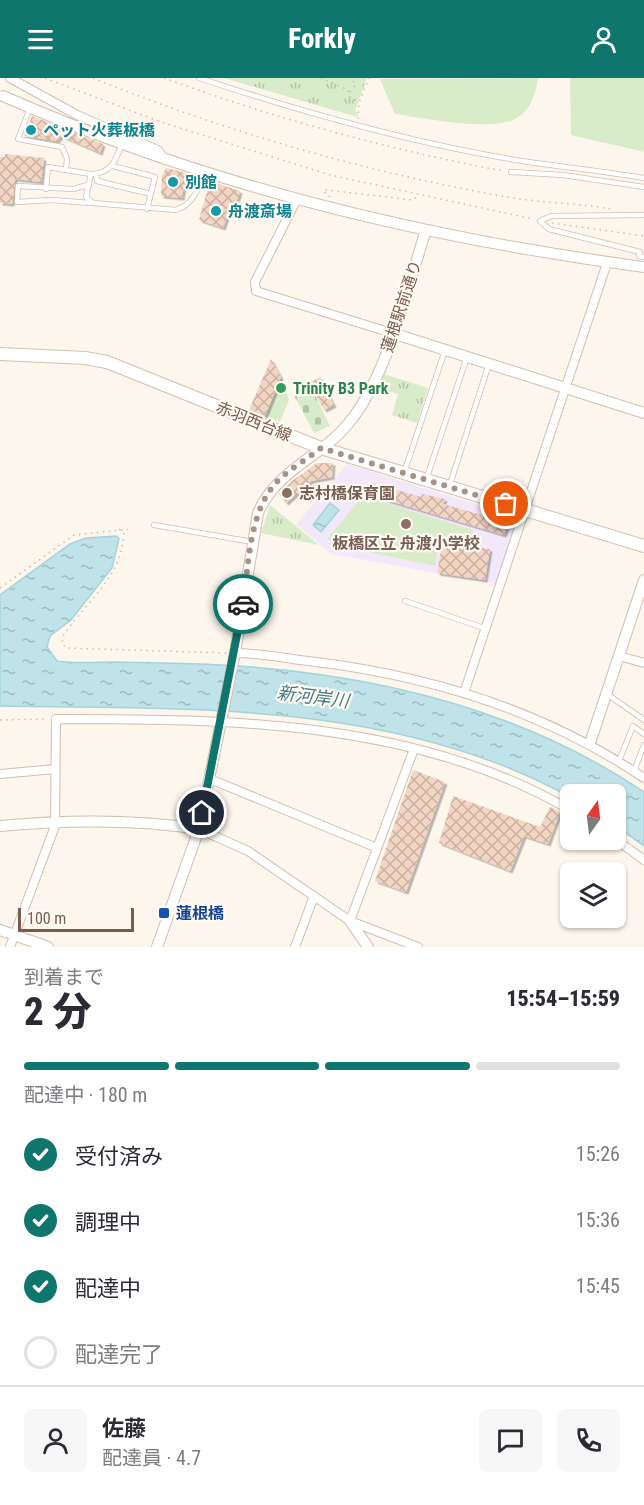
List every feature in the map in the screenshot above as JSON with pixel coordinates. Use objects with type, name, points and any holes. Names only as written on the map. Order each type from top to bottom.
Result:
[{"type":"main road","name":"赤羽西台線","points":[[0,354],[85,358],[107,362],[321,448],[449,487],[528,504],[644,546]]},
{"type":"street","points":[[10,78],[77,115],[158,150],[165,160]]},
{"type":"street","points":[[3,96],[165,160],[297,199],[426,231],[644,267]]},
{"type":"street","points":[[297,199],[255,282],[256,291],[644,413]]},
{"type":"street","name":"蓮根駅前通り","points":[[235,655],[258,513],[270,491],[288,472],[346,426],[358,410],[377,377],[426,231]]},
{"type":"street","points":[[464,693],[607,262]]},
{"type":"street","points":[[590,743],[644,580]]},
{"type":"street","points":[[157,947],[199,829],[235,655],[340,665],[464,693],[510,707],[590,743],[644,778]]},
{"type":"street","points":[[619,656],[644,663]]},
{"type":"street","points":[[10,947],[56,822],[56,719],[222,720],[334,733],[414,749],[498,775],[560,805]]},
{"type":"street","points":[[350,921],[414,749]]},
{"type":"street","points":[[0,774],[56,770]]},
{"type":"street","points":[[210,779],[377,848]]},
{"type":"street","points":[[0,826],[56,822],[163,825],[199,829],[248,851],[350,921],[418,947]]},
{"type":"street","points":[[626,847],[644,861]]},
{"type":"street","points":[[295,947],[314,896]]},
{"type":"street","points":[[350,921],[368,947]]},
{"type":"street","points":[[0,930],[48,947]]},
{"type":"lane","points":[[199,78],[357,126],[536,163],[644,178]]},
{"type":"lane","points":[[30,108],[18,139],[62,147],[67,159],[66,169]]},
{"type":"lane","points":[[46,189],[48,167],[94,174],[103,173],[113,166],[122,144]]},
{"type":"lane","points":[[113,166],[155,177],[147,209]]},
{"type":"lane","points":[[88,184],[73,189],[18,186],[16,202],[52,200],[166,211],[185,207],[197,192],[204,171]]},
{"type":"lane","points":[[511,172],[563,175],[644,187]]},
{"type":"lane","points":[[93,203],[86,197],[88,184],[94,174]]},
{"type":"lane","points":[[94,174],[97,181],[151,194]]},
{"type":"lane","points":[[644,215],[551,216],[540,221],[549,230],[640,252],[639,256],[644,257]]},
{"type":"lane","points":[[404,473],[445,350]]},
{"type":"lane","points":[[426,480],[466,357]]},
{"type":"lane","points":[[449,487],[489,364]]},
{"type":"lane","points":[[154,525],[253,542]]},
{"type":"lane","points":[[405,601],[484,628]]},
{"type":"lane","points":[[607,693],[644,720]]},
{"type":"lane","points":[[620,761],[633,726],[644,734]]},
{"type":"lane","points":[[634,771],[644,744]]},
{"type":"path","points":[[45,78],[239,149],[330,175],[540,221],[644,236]]},
{"type":"path","points":[[93,78],[204,119],[364,166],[524,200],[619,210]]},
{"type":"path","points":[[164,78],[232,101],[359,138],[511,172]]},
{"type":"path","points":[[321,78],[345,88],[353,100],[359,103]]},
{"type":"path","points":[[349,93],[355,86],[352,78]]},
{"type":"path","points":[[357,126],[359,103],[369,78]]},
{"type":"path","points":[[338,200],[323,191],[412,200],[418,196]]},
{"type":"path","points":[[514,518],[528,504]]},
{"type":"path","points":[[119,529],[124,534],[116,569],[67,631],[62,643],[66,648],[235,655]]},
{"type":"path","points":[[0,588],[74,535],[132,529]]},
{"type":"path","points":[[0,720],[56,719]]},
{"type":"shaded area","name":"板橋区立 舟渡小学校","points":[[347,464],[507,514],[515,523],[496,584],[331,554],[296,524]]},
{"type":"green space","points":[[224,78],[367,78],[355,111],[358,113],[357,117]]},
{"type":"green space","points":[[538,78],[534,96],[524,113],[513,120],[488,124],[455,123],[395,114],[380,79]]},
{"type":"green space","points":[[570,78],[644,78],[644,152],[571,135]]},
{"type":"green space","points":[[384,374],[428,388],[417,423],[392,415],[398,394],[378,388]]},
{"type":"green space","name":"Trinity B3 Park","points":[[281,377],[289,400],[280,422],[265,416]]},
{"type":"green space","points":[[311,387],[330,426],[314,433],[294,395]]},
{"type":"green space","points":[[363,496],[473,530],[470,548],[439,542],[435,566],[336,545],[327,539]]},
{"type":"green space","points":[[270,505],[319,545],[261,533]]},
{"type":"water","points":[[330,503],[339,510],[321,532],[313,525]]},
{"type":"water","name":"新河岸川","points":[[116,536],[119,539],[112,568],[71,620],[50,636],[47,647],[57,661],[195,664],[277,669],[388,686],[442,700],[546,737],[596,762],[644,792],[644,846],[626,833],[626,784],[560,784],[560,792],[503,766],[435,743],[364,727],[292,717],[219,711],[0,706],[0,595],[70,544],[86,538]]},
{"type":"building","points":[[32,116],[103,144],[100,153],[61,136],[57,141],[24,136]]},
{"type":"building","points":[[5,154],[44,158],[41,182],[15,179],[12,204],[0,203],[0,157],[5,157]]},
{"type":"building","name":"別館","points":[[166,168],[186,173],[182,198],[161,196],[162,176]]},
{"type":"building","name":"舟渡斎場","points":[[210,181],[240,191],[237,201],[233,200],[223,228],[199,220]]},
{"type":"building","points":[[271,359],[281,377],[265,416],[249,410]]},
{"type":"building","points":[[320,377],[334,405],[324,410],[309,383]]},
{"type":"building","points":[[317,463],[333,463],[332,477],[311,481],[286,503],[279,494],[292,481]]},
{"type":"building","points":[[373,483],[421,497],[422,494],[445,499],[443,504],[482,515],[483,509],[495,513],[493,518],[508,523],[504,535],[369,495]]},
{"type":"building","points":[[442,545],[475,551],[476,547],[490,549],[485,580],[437,573]]},
{"type":"building","points":[[413,770],[445,782],[406,892],[375,881]]},
{"type":"building","points":[[453,796],[540,827],[550,807],[560,812],[548,844],[524,836],[510,871],[439,843]]},
{"type":"way so far","points":[[243,604],[256,521],[265,498],[281,478],[321,448],[506,504]]},
{"type":"place","name":"ペット火葬板橋","points":[[31,130]]},
{"type":"place","name":"別館","points":[[173,182]]},
{"type":"place","name":"舟渡斎場","points":[[216,211]]},
{"type":"place","name":"Trinity B3 Park","points":[[281,388]]},
{"type":"place","name":"志村橋保育園","points":[[287,493]]},
{"type":"place","name":"板橋区立 舟渡小学校","points":[[406,524]]},
{"type":"place","name":"蓮根橋","points":[[164,913]]},
{"type":"route","points":[[202,813],[243,604]]}]
